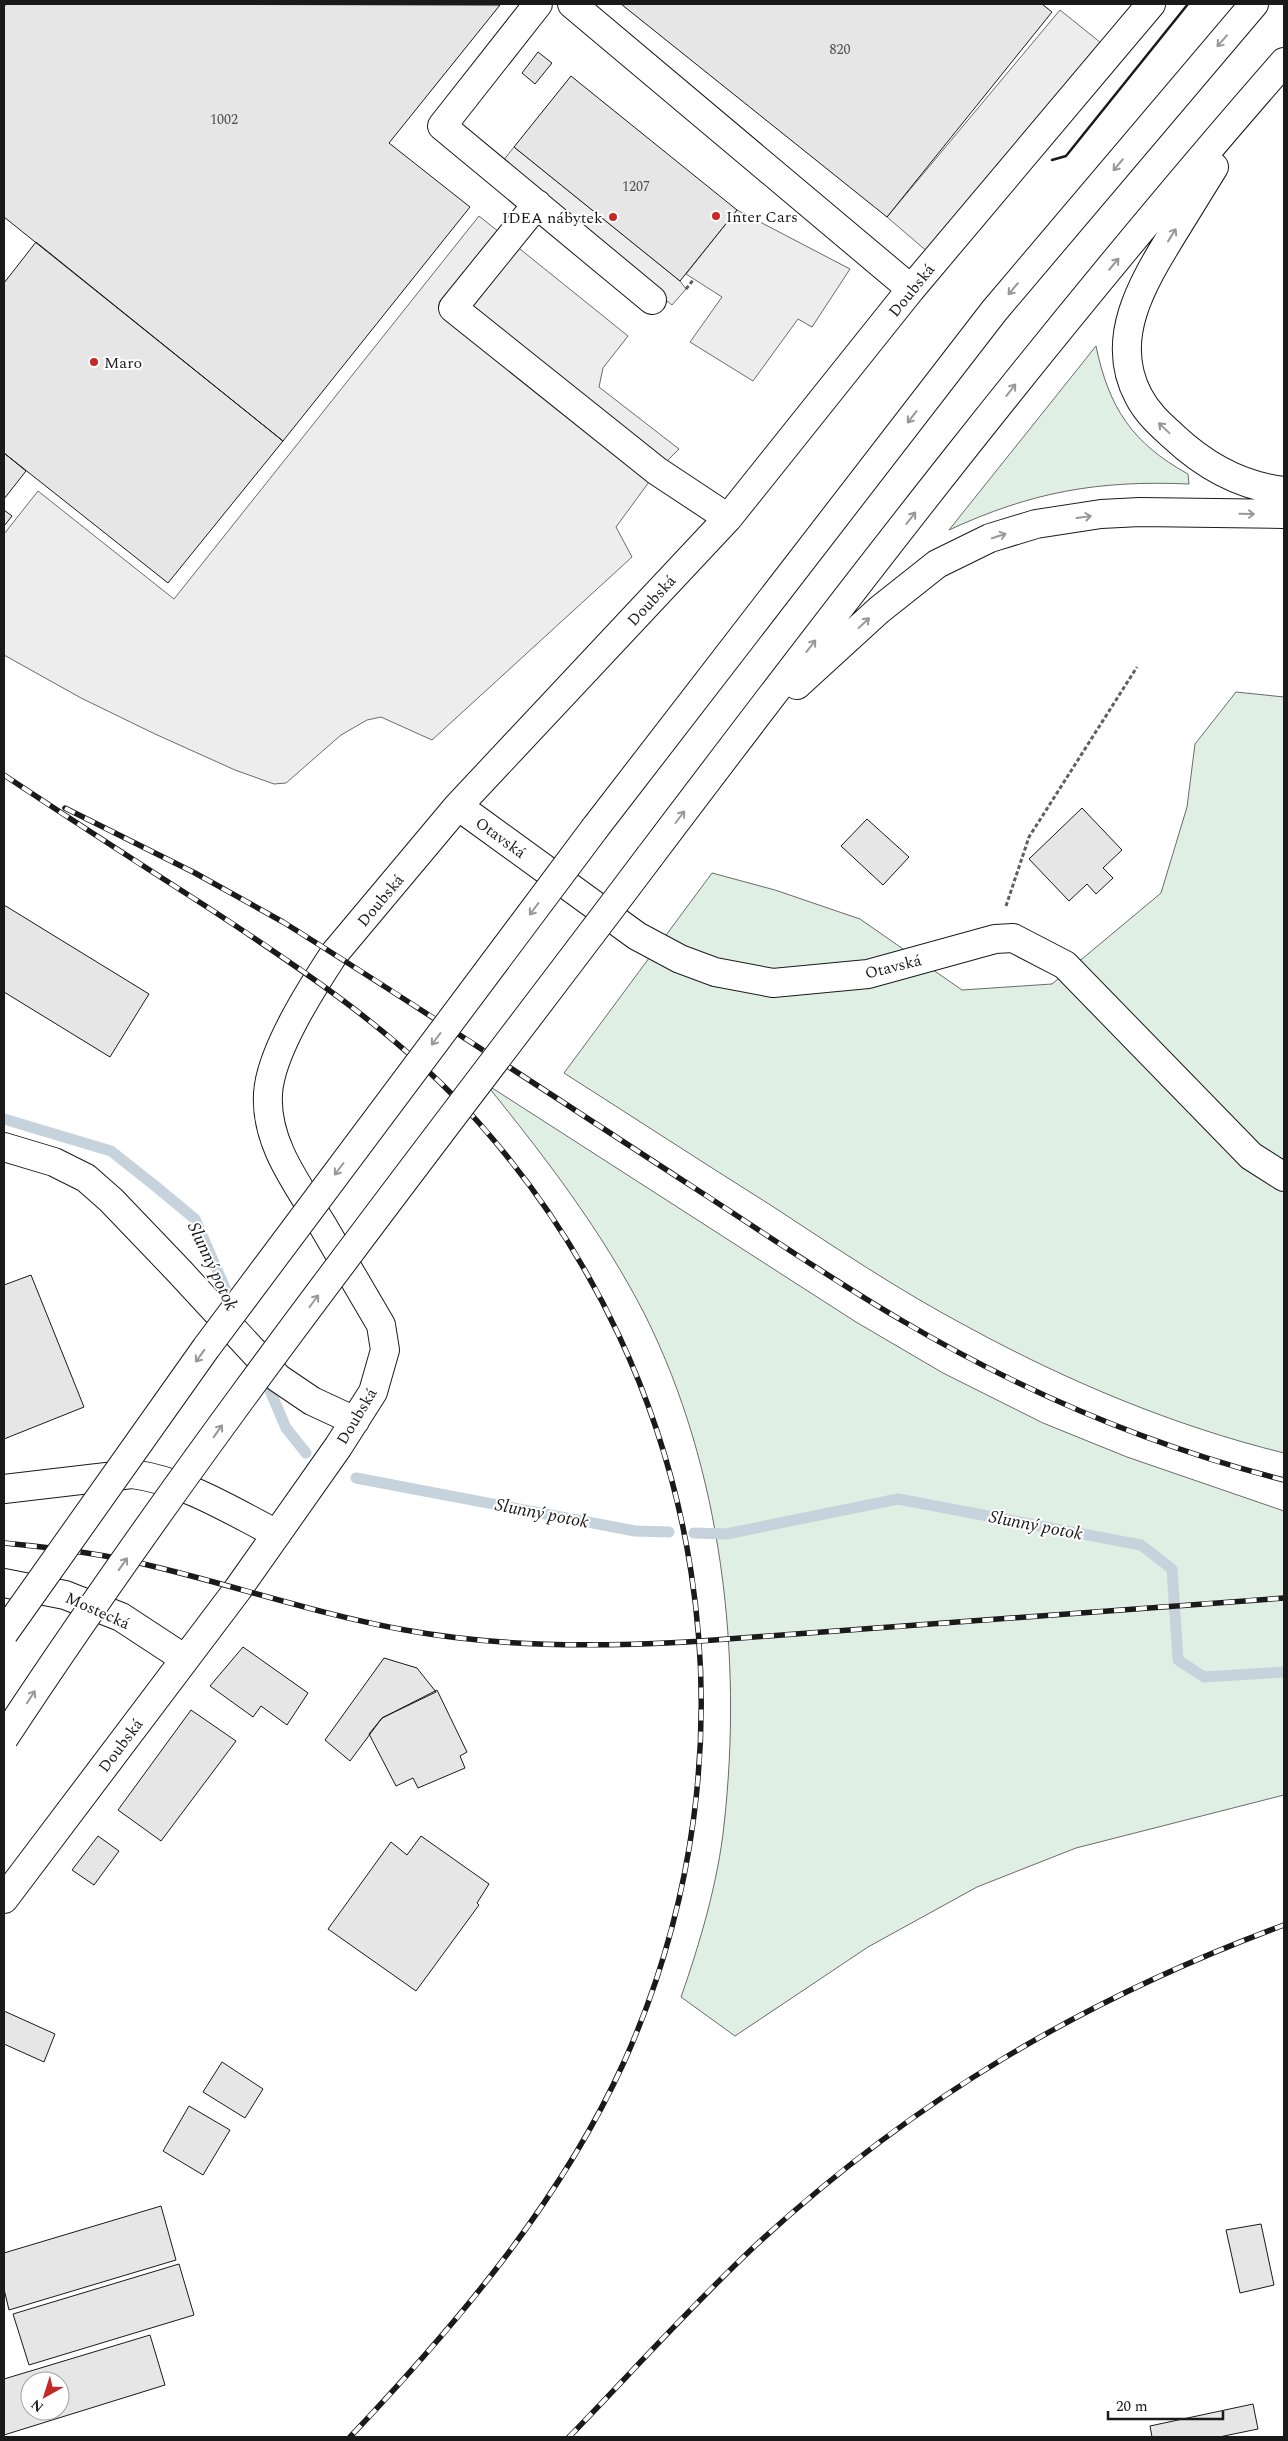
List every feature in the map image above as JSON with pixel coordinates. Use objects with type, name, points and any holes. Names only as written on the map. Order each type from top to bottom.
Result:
[{"type":"main road","points":[[538,4],[442,126],[652,300]]},
{"type":"main road","points":[[572,4],[911,289]]},
{"type":"main road","points":[[4,1632],[212,1340],[595,828],[994,311],[1254,4]]},
{"type":"main road","name":"Doubská","points":[[4,1899],[277,1534],[373,1392],[385,1350],[381,1325],[286,1166],[272,1131],[268,1095],[273,1069],[287,1036],[316,981],[334,954],[458,806],[728,518],[911,289],[1146,6]]},
{"type":"main road","points":[[4,1738],[60,1652],[248,1388],[738,740],[1040,352],[1284,62]]},
{"type":"main road","points":[[1264,85],[1150,270],[1131,313],[1127,352],[1130,375],[1138,397],[1151,416],[1184,446],[1219,471],[1262,488],[1284,491]]},
{"type":"main road","points":[[537,204],[453,308],[657,471],[728,518]]},
{"type":"main road","points":[[738,740],[879,610],[937,564],[990,538],[1036,524],[1101,514],[1140,512],[1284,514]]},
{"type":"main road","name":"Otavská","points":[[458,806],[637,936],[680,959],[715,972],[773,983],[868,974],[995,939],[1013,938],[1065,965],[1251,1156],[1284,1177]]},
{"type":"main road","points":[[4,1147],[54,1162],[86,1178],[111,1200],[278,1378],[312,1401],[355,1421]]},
{"type":"main road","points":[[4,1489],[132,1474],[148,1476],[183,1486],[277,1534]]},
{"type":"main road","name":"Mostecká","points":[[4,1583],[65,1595],[122,1617],[185,1659]]},
{"type":"path","points":[[686,289],[694,279]]},
{"type":"path","points":[[995,939],[1029,836],[1137,666]]},
{"type":"green space","points":[[1096,346],[1108,388],[1126,422],[1152,450],[1188,474],[1189,484],[1125,484],[1066,491],[1008,506],[949,530]]},
{"type":"green space","points":[[1236,692],[1284,697],[1284,1453],[1202,1430],[1162,1416],[1082,1383],[1005,1347],[893,1284],[564,1073],[712,873],[775,890],[860,919],[962,990],[1052,984],[1161,893],[1187,807],[1195,744]]},
{"type":"green space","points":[[486,1084],[856,1322],[943,1373],[1043,1423],[1127,1457],[1284,1511],[1284,1795],[1076,1848],[977,1887],[868,1947],[735,2036],[681,1997],[713,1890],[724,1825],[729,1761],[728,1630],[720,1564],[709,1499],[692,1436],[671,1374],[645,1315],[610,1254],[572,1195]]},
{"type":"shaded area","points":[[1060,10],[1111,51],[936,259],[887,217]]},
{"type":"shaded area","points":[[514,147],[680,281],[686,289],[672,305],[499,166]]},
{"type":"shaded area","points":[[737,210],[850,269],[812,327],[798,319],[753,381],[690,342],[722,297],[686,274]]},
{"type":"shaded area","points":[[479,216],[628,336],[603,368],[599,387],[679,449],[657,471],[616,527],[632,557],[432,740],[381,717],[367,720],[341,735],[286,783],[274,784],[235,770],[155,734],[81,698],[4,655],[4,534],[38,491],[174,599]]},
{"type":"building","points":[[6,4],[500,5],[389,143],[470,207],[283,441],[4,217],[4,7]]},
{"type":"building","points":[[621,4],[1042,4],[1052,12],[887,217]]},
{"type":"building","points":[[538,52],[552,63],[535,84],[522,73]]},
{"type":"building","points":[[571,76],[737,210],[680,281],[514,147]]},
{"type":"building","name":"Maro","points":[[36,242],[283,441],[168,583],[4,453],[4,283]]},
{"type":"building","points":[[4,453],[26,471],[4,499]]},
{"type":"building","points":[[4,510],[12,516],[4,526]]},
{"type":"building","points":[[1082,808],[1122,850],[1103,868],[1113,878],[1096,894],[1087,884],[1069,901],[1029,859]]},
{"type":"building","points":[[867,819],[909,857],[883,885],[841,846]]},
{"type":"building","points":[[4,905],[149,994],[110,1057],[4,992]]},
{"type":"building","points":[[31,1275],[84,1407],[4,1439],[4,1285]]},
{"type":"building","points":[[243,1647],[308,1693],[287,1725],[261,1706],[253,1717],[210,1686]]},
{"type":"building","points":[[384,1658],[417,1668],[436,1692],[382,1718],[350,1761],[325,1740]]},
{"type":"building","points":[[437,1690],[467,1752],[460,1756],[465,1768],[418,1788],[413,1778],[396,1786],[369,1734],[382,1718]]},
{"type":"building","points":[[191,1710],[236,1741],[161,1841],[118,1810]]},
{"type":"building","points":[[98,1836],[119,1851],[94,1885],[72,1870]]},
{"type":"building","points":[[421,1836],[489,1884],[477,1903],[479,1905],[416,1991],[328,1929],[391,1842],[407,1855]]},
{"type":"building","points":[[4,2011],[55,2034],[44,2062],[4,2044]]},
{"type":"building","points":[[222,2062],[263,2089],[245,2118],[203,2092]]},
{"type":"building","points":[[189,2106],[230,2130],[203,2175],[163,2151]]},
{"type":"building","points":[[161,2206],[176,2260],[9,2310],[4,2289],[4,2253]]},
{"type":"building","points":[[1261,2224],[1274,2285],[1240,2293],[1226,2230]]},
{"type":"building","points":[[179,2264],[194,2315],[29,2365],[13,2314]]},
{"type":"building","points":[[150,2335],[165,2385],[70,2415],[70,2371],[31,2371]]},
{"type":"building","points":[[20,2374],[20,2421],[49,2421],[4,2435],[4,2379]]},
{"type":"building","points":[[1253,2404],[1258,2429],[1219,2437],[1152,2437],[1150,2426]]},
{"type":"waterway","name":"Slunný potok","points":[[4,1119],[111,1151],[154,1185],[195,1219],[234,1309]]},
{"type":"waterway","name":"Slunný potok","points":[[263,1374],[286,1428],[306,1453]]},
{"type":"waterway","name":"Slunný potok","points":[[356,1478],[635,1531],[669,1532]]},
{"type":"waterway","name":"Slunný potok","points":[[694,1533],[726,1534],[898,1499],[1141,1545],[1172,1569],[1178,1660],[1204,1677],[1284,1672]]},
{"type":"railway","points":[[4,775],[241,929],[314,979],[384,1032],[449,1091],[479,1123],[557,1225],[619,1335],[663,1451],[691,1572],[701,1695],[694,1819],[668,1942],[624,2062],[598,2114],[569,2164],[537,2213],[502,2261],[466,2307],[350,2437]]},
{"type":"railway","points":[[65,808],[195,873],[283,922],[439,1021],[823,1272],[946,1346],[1040,1393],[1087,1414],[1184,1451],[1284,1480]]},
{"type":"railway","points":[[4,1543],[80,1552],[137,1562],[374,1624],[440,1636],[510,1643],[616,1645],[687,1642],[1284,1598]]},
{"type":"railway","points":[[569,2437],[756,2245],[816,2192],[940,2099],[1004,2058],[1070,2020],[1210,1954],[1284,1925]]},
{"type":"wall","points":[[1052,160],[1066,156],[1188,4]]},
{"type":"place","name":"Inter Cars","points":[[716,216]]},
{"type":"place","name":"IDEA nábytek","points":[[613,217]]},
{"type":"place","name":"Maro","points":[[94,362]]}]
